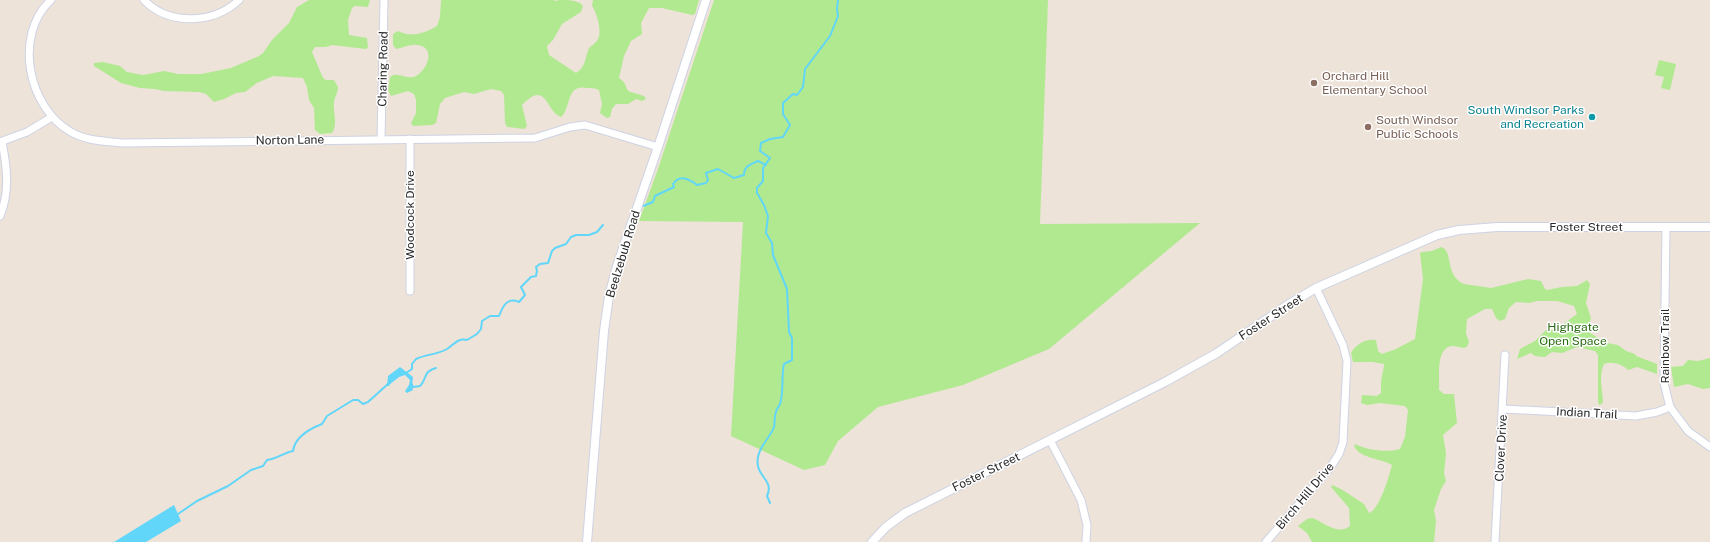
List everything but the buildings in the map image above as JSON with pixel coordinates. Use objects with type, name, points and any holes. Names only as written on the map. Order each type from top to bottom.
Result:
[{"type":"street","name":"Norton Lane","points":[[51,0],[44,6],[31,36],[29,63],[38,94],[52,117],[72,132],[97,141],[535,138],[570,126],[585,125],[658,147]]},
{"type":"street","points":[[144,0],[163,14],[187,20],[211,17],[232,7],[239,0]]},
{"type":"street","name":"Charing Road","points":[[381,139],[384,0]]},
{"type":"street","name":"Beelzebub Road","points":[[587,542],[604,331],[609,296],[617,266],[706,0]]},
{"type":"street","points":[[0,216],[8,183],[1,142],[27,132],[52,117]]},
{"type":"street","name":"Woodcock Drive","points":[[410,139],[410,291]]},
{"type":"street","name":"Foster Street","points":[[872,542],[886,527],[905,513],[1138,396],[1210,357],[1289,304],[1316,288],[1437,235],[1459,230],[1497,227],[1710,227]]},
{"type":"street","name":"Rainbow Trail","points":[[1666,227],[1664,383],[1670,407],[1688,431],[1710,447]]},
{"type":"street","name":"Birch Hill Drive","points":[[1266,542],[1330,468],[1339,454],[1343,442],[1347,361],[1343,345],[1316,288]]},
{"type":"street","name":"Clover Drive","points":[[1495,542],[1505,355]]},
{"type":"street","name":"Indian Trail","points":[[1503,410],[1636,416],[1657,412],[1670,407]]},
{"type":"street","points":[[1050,440],[1081,500],[1087,524],[1086,542]]},
{"type":"green space","points":[[309,0],[370,0],[368,7],[355,6],[352,8],[348,20],[349,35],[367,38],[368,47],[366,49],[332,45],[326,47],[315,47],[312,52],[323,78],[326,80],[334,80],[338,87],[334,101],[335,126],[332,133],[320,134],[315,130],[314,108],[309,100],[307,87],[303,78],[273,76],[257,83],[245,92],[236,93],[214,102],[206,94],[199,92],[164,91],[140,88],[121,83],[94,66],[94,63],[103,62],[120,66],[127,72],[143,75],[164,71],[178,74],[201,74],[231,68],[263,53],[272,40],[289,23],[297,7]]},
{"type":"green space","points":[[441,0],[562,0],[573,1],[581,4],[583,6],[581,12],[562,24],[553,40],[547,46],[549,55],[576,73],[582,68],[589,48],[596,42],[599,36],[596,13],[592,6],[593,0],[699,0],[695,14],[692,15],[662,8],[649,8],[641,23],[642,34],[631,41],[624,56],[619,78],[624,82],[628,91],[644,96],[646,99],[642,101],[636,99],[628,104],[616,104],[612,109],[610,117],[607,118],[600,113],[602,104],[599,90],[592,88],[580,88],[572,93],[566,109],[561,117],[556,114],[545,99],[536,95],[522,105],[527,126],[524,129],[507,127],[505,123],[504,95],[501,91],[491,89],[474,94],[464,92],[445,98],[440,104],[436,123],[432,125],[413,126],[411,123],[416,113],[416,100],[414,94],[408,91],[391,96],[388,90],[390,77],[393,75],[414,77],[418,75],[426,66],[428,60],[427,50],[417,45],[396,49],[393,45],[393,34],[398,31],[408,34],[418,34],[437,26],[440,17]]},
{"type":"green space","points":[[714,0],[1048,0],[1040,224],[1200,223],[1049,349],[963,385],[878,407],[838,441],[825,465],[804,470],[731,436],[743,222],[639,221],[658,169]]},
{"type":"green space","points":[[1659,60],[1676,64],[1670,90],[1661,88],[1664,77],[1655,75]]},
{"type":"green space","name":"Highgate Open Space","points":[[1441,247],[1445,249],[1447,253],[1454,275],[1464,284],[1491,288],[1528,279],[1541,281],[1547,290],[1577,286],[1587,280],[1590,284],[1586,303],[1591,318],[1588,327],[1590,333],[1607,343],[1618,345],[1636,356],[1657,364],[1657,374],[1637,367],[1628,370],[1617,364],[1604,364],[1601,374],[1603,403],[1599,405],[1598,355],[1595,351],[1577,347],[1562,353],[1552,352],[1545,357],[1535,356],[1531,353],[1517,359],[1520,349],[1535,341],[1546,330],[1555,330],[1577,314],[1574,306],[1557,301],[1537,301],[1529,303],[1516,302],[1509,308],[1505,319],[1500,321],[1496,318],[1492,309],[1485,309],[1467,319],[1466,333],[1469,342],[1467,347],[1463,348],[1452,346],[1447,348],[1443,352],[1441,358],[1439,390],[1444,394],[1454,394],[1457,423],[1443,435],[1446,453],[1444,473],[1446,481],[1441,489],[1434,510],[1436,521],[1434,542],[1312,542],[1307,533],[1298,526],[1307,519],[1312,518],[1341,530],[1350,526],[1349,508],[1331,487],[1332,485],[1364,504],[1369,513],[1377,505],[1380,499],[1392,465],[1360,453],[1354,445],[1377,450],[1389,451],[1400,449],[1405,437],[1408,410],[1405,406],[1380,403],[1367,405],[1361,403],[1362,395],[1377,396],[1381,393],[1381,381],[1384,364],[1373,362],[1353,362],[1351,353],[1358,345],[1368,340],[1376,340],[1378,351],[1382,354],[1396,349],[1415,339],[1423,279],[1420,253],[1432,251]]},
{"type":"green space","points":[[1710,358],[1710,388],[1703,389],[1688,384],[1674,387],[1671,367],[1683,366],[1688,360],[1698,361]]},
{"type":"water","points":[[400,367],[413,377],[413,390],[407,393],[405,391],[410,380],[405,375],[399,377],[389,385],[390,386],[387,386],[388,376]]},
{"type":"water","points":[[174,505],[181,521],[146,542],[114,542]]},
{"type":"waterway","points":[[770,503],[767,496],[769,490],[767,481],[759,469],[758,457],[774,427],[776,411],[781,400],[784,364],[792,360],[792,338],[789,332],[787,289],[773,255],[772,243],[766,233],[768,216],[757,193],[757,188],[763,181],[763,168],[770,158],[760,151],[761,143],[770,139],[783,137],[790,125],[783,114],[783,103],[793,94],[797,95],[803,87],[805,69],[830,36],[838,16],[838,0]]},
{"type":"waterway","points":[[643,206],[653,202],[655,196],[674,187],[673,184],[679,179],[685,178],[697,185],[706,183],[708,180],[706,173],[718,169],[734,178],[744,175],[745,169],[750,164],[758,161],[766,165]]},
{"type":"waterway","points":[[406,373],[412,369],[412,364],[416,359],[443,351],[458,341],[467,340],[477,334],[481,329],[482,321],[490,316],[499,316],[506,303],[511,301],[519,302],[525,295],[521,287],[531,277],[536,276],[536,267],[540,264],[548,263],[552,251],[555,248],[566,244],[571,237],[576,235],[589,235],[597,232],[603,225]]},
{"type":"waterway","points":[[411,383],[413,387],[420,386],[427,373],[436,368]]},
{"type":"waterway","points":[[178,514],[197,501],[228,486],[251,470],[263,466],[267,460],[293,451],[294,446],[303,434],[322,424],[327,416],[353,400],[358,400],[363,404],[368,402],[389,383]]},
{"type":"place","name":"Orchard Hill Elementary School","points":[[1314,83]]},
{"type":"place","name":"South Windsor Parks and Recreation","points":[[1592,117]]},
{"type":"place","name":"South Windsor Public Schools","points":[[1368,127]]}]
